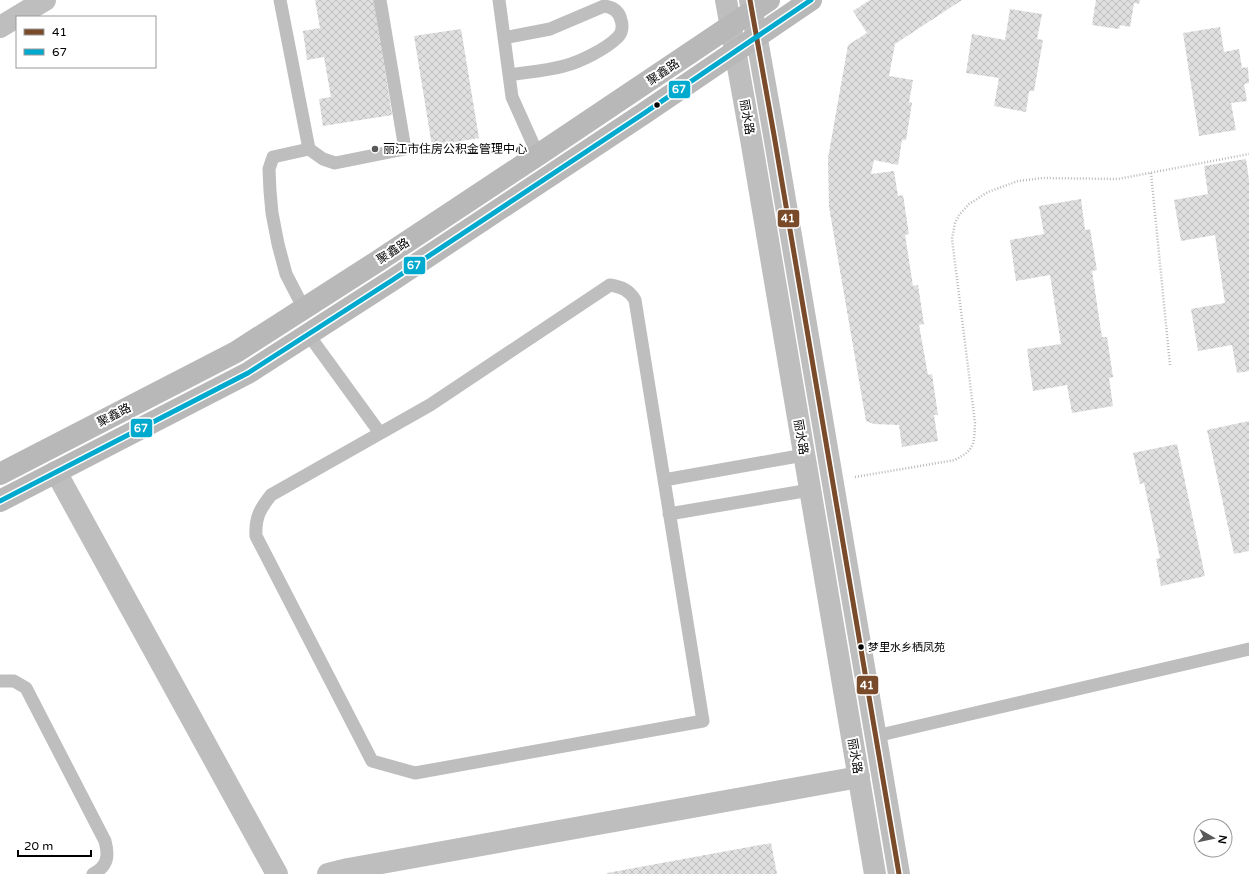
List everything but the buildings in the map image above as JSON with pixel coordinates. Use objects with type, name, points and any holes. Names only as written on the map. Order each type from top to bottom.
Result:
[{"type":"main road","name":"聚鑫路","points":[[0,501],[248,373],[391,281],[811,0]]},
{"type":"main road","name":"聚鑫路","points":[[0,474],[236,352],[538,155],[731,26],[757,4]]},
{"type":"street","points":[[18,16],[45,0]]},
{"type":"street","name":"丽水路","points":[[726,0],[875,874]]},
{"type":"street","name":"丽水路","points":[[757,4],[756,37],[777,150],[899,874]]},
{"type":"street","points":[[0,27],[16,17]]},
{"type":"street","points":[[56,472],[276,874]]},
{"type":"street","points":[[328,874],[348,869],[859,777]]},
{"type":"lane","points":[[280,0],[309,149],[322,158],[335,163],[405,149],[380,0]]},
{"type":"lane","points":[[499,0],[512,97],[538,155]]},
{"type":"lane","points":[[504,38],[550,29],[604,6],[610,7],[616,11],[620,16],[622,23],[622,30],[619,37],[601,50],[582,60],[564,66],[509,75]]},
{"type":"lane","points":[[304,309],[286,274],[278,244],[272,213],[268,169],[273,157],[309,149]]},
{"type":"lane","points":[[610,285],[626,290],[635,300],[664,480],[703,722],[415,773],[372,761],[256,536],[255,526],[257,517],[260,509],[271,495],[430,405],[610,285]]},
{"type":"lane","points":[[308,334],[380,433]]},
{"type":"lane","points":[[664,480],[804,455]]},
{"type":"lane","points":[[670,514],[810,490]]},
{"type":"lane","points":[[876,736],[1249,649]]},
{"type":"lane","points":[[0,681],[14,681],[26,688],[105,841],[107,856],[105,863],[101,870],[93,874]]},
{"type":"path","points":[[832,480],[955,460],[968,453],[972,446],[975,423],[952,239],[958,215],[969,204],[988,192],[1018,181],[1043,178],[1118,179],[1249,154]]},
{"type":"path","points":[[1151,173],[1170,365]]},
{"type":"transit line","name":"41","points":[[750,0],[899,874]]},
{"type":"transit line","name":"67","points":[[0,501],[248,373],[391,281],[643,114],[811,0]]},
{"type":"place","name":"丽江市住房公积金管理中心","points":[[375,149]]},
{"type":"place","name":"梦里水乡栖凤苑","points":[[861,647]]}]
